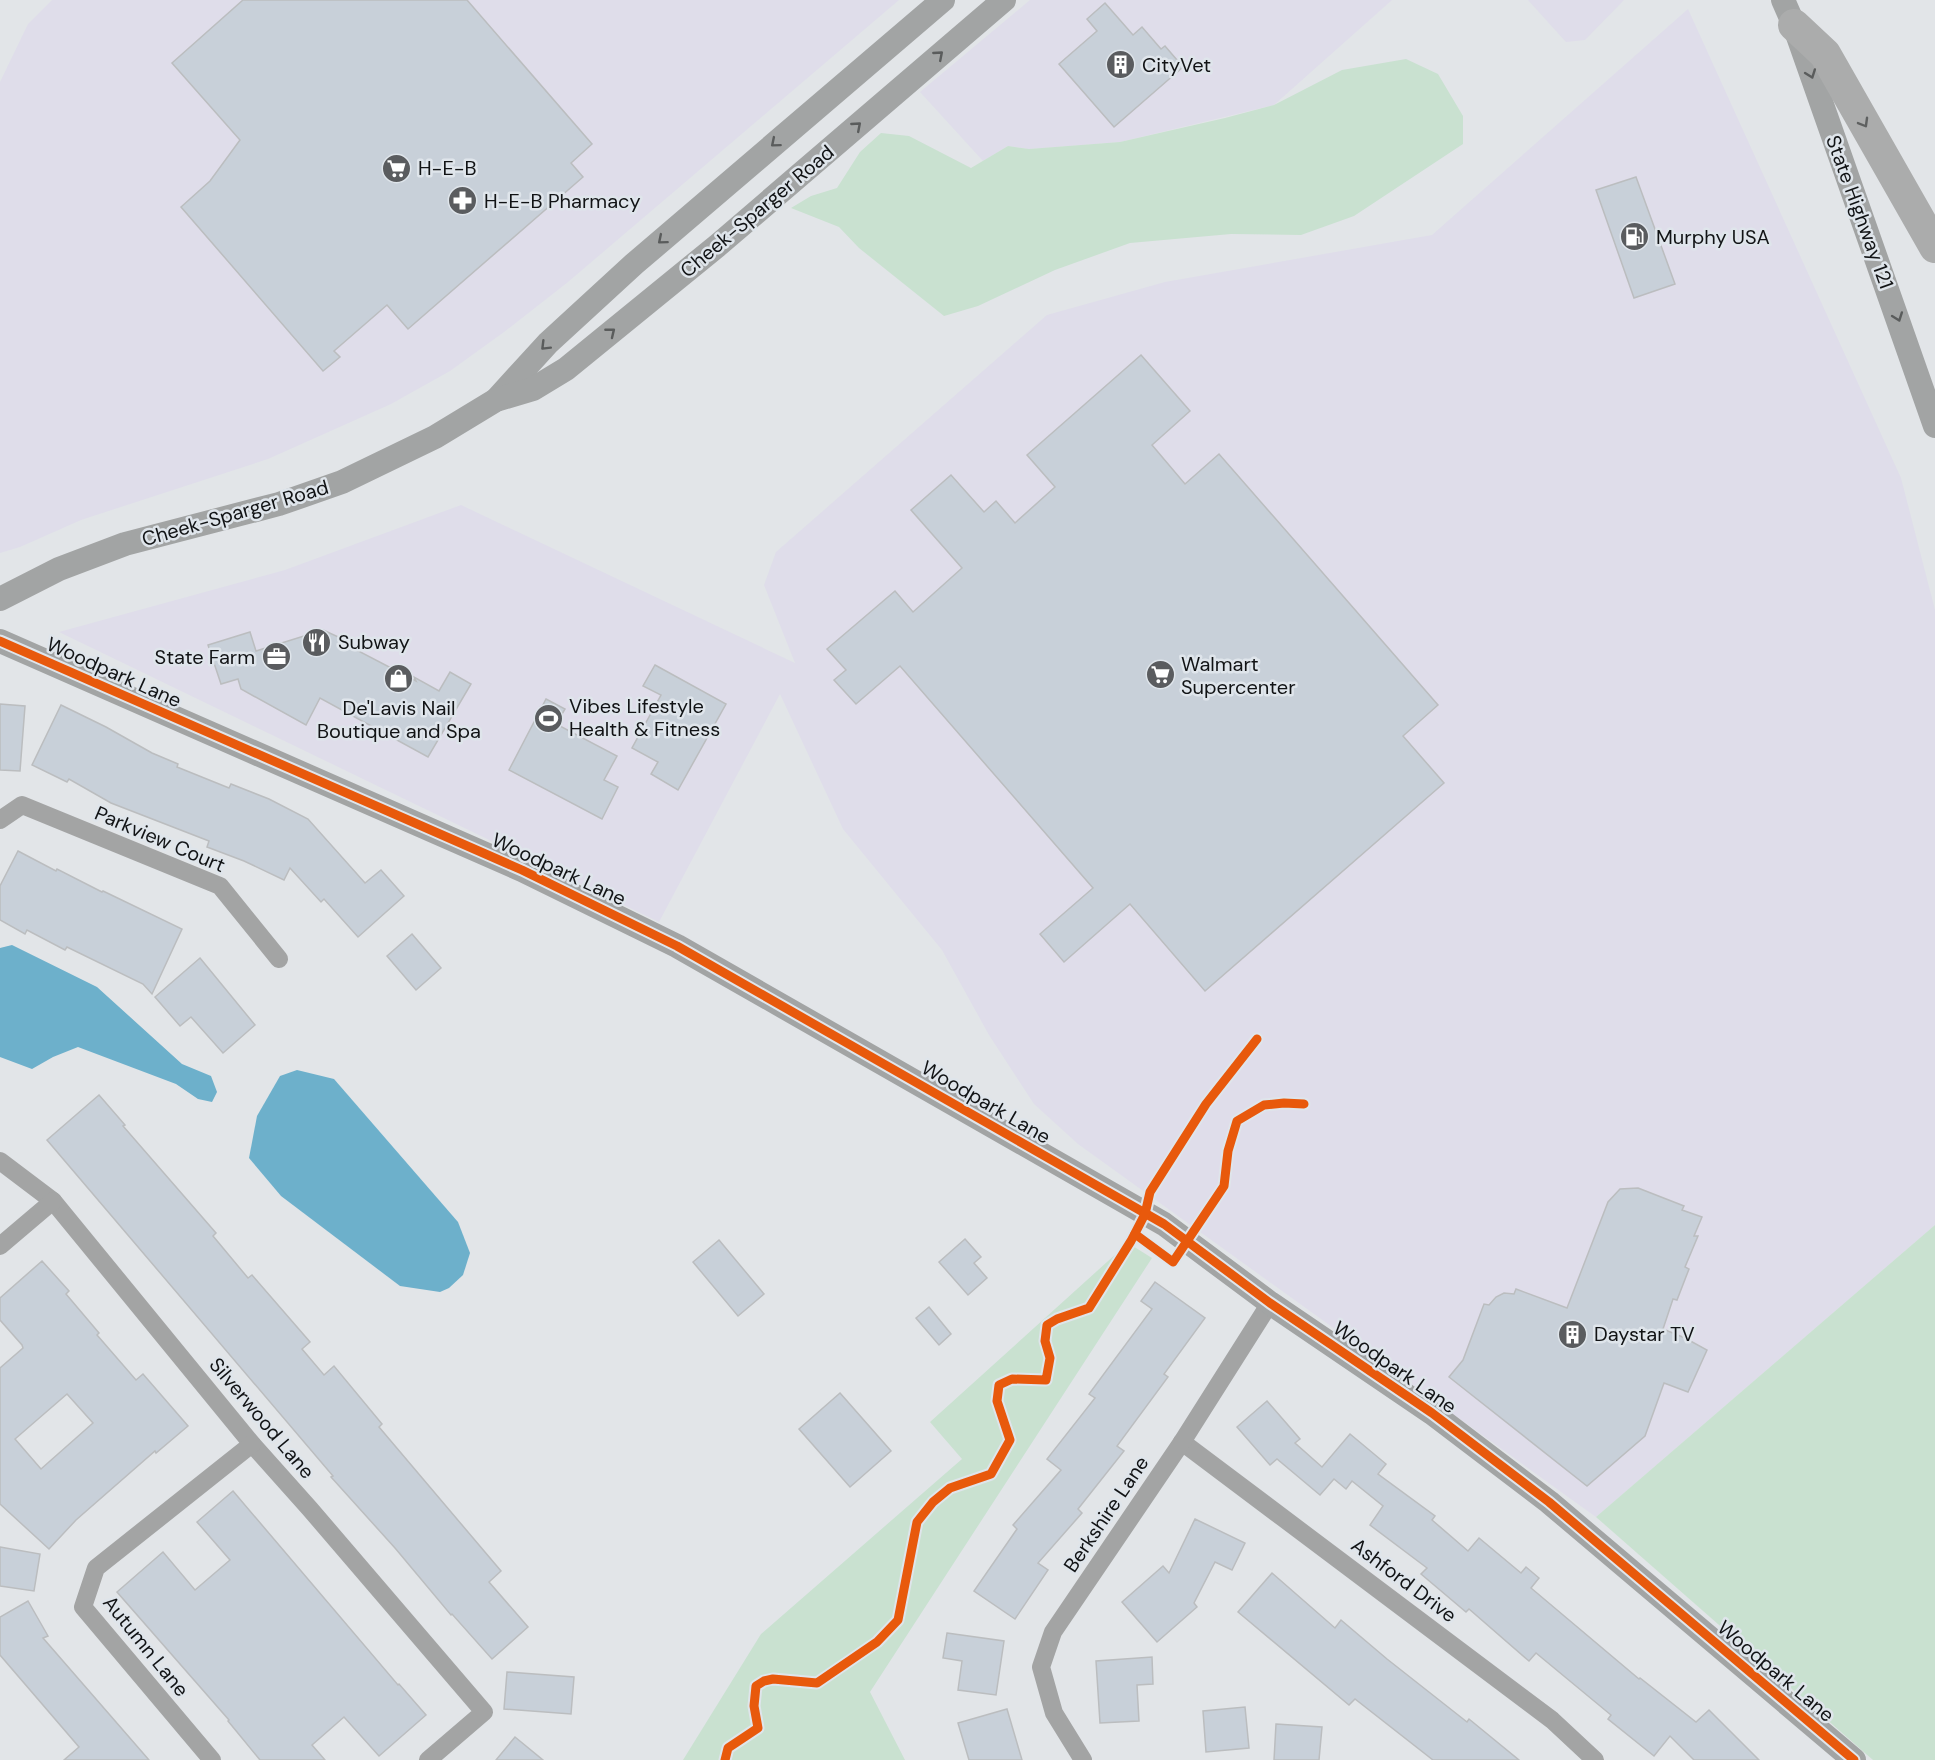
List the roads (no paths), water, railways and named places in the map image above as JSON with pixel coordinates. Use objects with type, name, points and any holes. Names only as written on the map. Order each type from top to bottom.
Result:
[{"type":"highway","points":[[1789,13],[1825,54],[1935,247]]},
{"type":"main road","name":"Cheek-Sparger Road","points":[[496,400],[548,343],[634,264],[943,0]]},
{"type":"main road","name":"Cheek-Sparger Road","points":[[0,599],[59,569],[125,544],[279,504],[342,482],[435,437],[496,400],[533,389],[566,369],[717,246],[1004,0]]},
{"type":"main road","name":"State Highway 121","points":[[1789,13],[1935,426]]},
{"type":"main road","points":[[868,64],[895,93]]},
{"type":"main road","points":[[690,216],[717,246]]},
{"type":"main road","name":"Woodpark Lane","points":[[0,641],[522,870],[677,946],[1164,1224],[1270,1303],[1432,1413],[1549,1502],[1854,1760]]},
{"type":"street","name":"Parkview Court","points":[[0,820],[22,805],[220,886],[279,959]]},
{"type":"street","name":"Silverwood Lane","points":[[0,1161],[53,1201],[252,1444],[484,1712],[428,1760]]},
{"type":"street","points":[[0,1246],[53,1201]]},
{"type":"street","name":"Berkshire Lane","points":[[1083,1760],[1054,1713],[1041,1667],[1053,1632],[1182,1442],[1270,1303]]},
{"type":"street","name":"Ashford Drive","points":[[1182,1442],[1552,1720],[1595,1760]]},
{"type":"street","name":"Autumn Lane","points":[[212,1760],[83,1607],[96,1568],[252,1444]]},
{"type":"water","points":[[12,945],[97,987],[182,1064],[211,1076],[217,1092],[212,1102],[198,1099],[176,1084],[78,1047],[32,1069],[0,1057],[0,948]]},
{"type":"water","points":[[297,1070],[334,1079],[458,1222],[470,1253],[463,1275],[449,1288],[440,1292],[400,1286],[281,1196],[249,1158],[257,1116],[280,1076]]},
{"type":"place","name":"CityVet","points":[[1121,65]]},
{"type":"place","name":"H-E-B","points":[[397,168]]},
{"type":"place","name":"H-E-B Pharmacy","points":[[463,201]]},
{"type":"place","name":"Murphy USA","points":[[1635,237]]},
{"type":"place","name":"Subway","points":[[317,642]]},
{"type":"place","name":"State Farm","points":[[276,657]]},
{"type":"place","name":"Walmart Supercenter","points":[[1160,675]]},
{"type":"place","name":"De'Lavis Nail Boutique and Spa","points":[[399,678]]},
{"type":"place","name":"Vibes Lifestyle Health & Fitness","points":[[548,718]]},
{"type":"place","name":"Daystar TV","points":[[1573,1334]]}]
